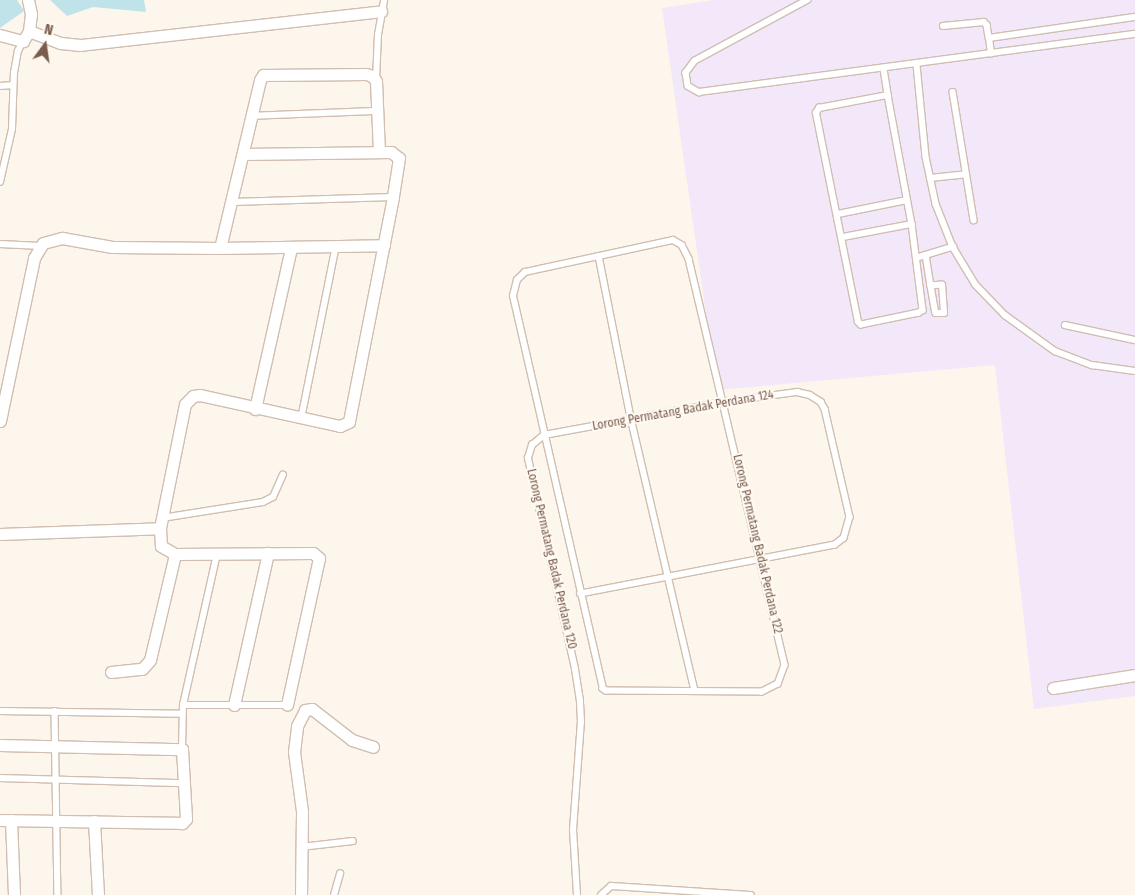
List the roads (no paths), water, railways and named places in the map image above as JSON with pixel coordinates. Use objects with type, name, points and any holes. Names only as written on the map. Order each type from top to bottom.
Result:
[{"type":"street","points":[[0,35],[22,41],[29,31],[31,14],[28,0]]},
{"type":"street","points":[[29,31],[61,43],[80,45],[382,6]]},
{"type":"street","points":[[220,248],[260,80],[264,75],[366,74],[372,76],[376,81],[379,152]]},
{"type":"street","points":[[243,154],[392,152],[398,158],[384,246],[349,422],[340,426],[301,419],[200,395],[188,399],[185,404],[161,523],[161,546],[175,554],[313,553],[319,558],[287,705]]},
{"type":"street","points":[[0,421],[34,258],[41,246],[52,239],[62,238],[112,247],[291,248],[384,246]]},
{"type":"street","points":[[255,409],[291,248]]},
{"type":"street","points":[[0,534],[161,523]]},
{"type":"street","points":[[234,705],[268,552]]},
{"type":"street","points":[[111,672],[142,669],[150,660],[175,554]]},
{"type":"street","points":[[1053,688],[1135,675]]},
{"type":"street","points":[[301,895],[302,811],[294,752],[294,737],[297,726],[306,710],[312,709],[352,740],[372,747]]},
{"type":"street","points":[[0,745],[182,749],[186,819],[182,823],[5,820],[14,895]]},
{"type":"street","points":[[94,821],[98,895]]},
{"type":"lane","points":[[808,0],[695,61],[686,73],[688,86],[693,91],[699,92],[917,65],[1135,34]]},
{"type":"lane","points":[[376,81],[382,6]]},
{"type":"lane","points":[[989,38],[1135,17]]},
{"type":"lane","points":[[943,26],[984,22],[987,26],[991,54]]},
{"type":"lane","points":[[0,182],[12,130],[13,85],[17,54],[22,41]]},
{"type":"lane","points":[[917,65],[930,178],[940,219],[953,247],[976,285],[991,302],[1026,332],[1055,351],[1073,359],[1111,368],[1135,371]]},
{"type":"lane","points":[[884,69],[912,224],[922,312],[861,325],[858,322],[817,110],[888,95]]},
{"type":"lane","points":[[0,86],[13,85]]},
{"type":"lane","points":[[953,92],[974,220]]},
{"type":"lane","points":[[252,116],[377,111]]},
{"type":"lane","points":[[930,178],[966,174]]},
{"type":"lane","points":[[232,202],[393,197]]},
{"type":"lane","points":[[838,214],[907,200]]},
{"type":"lane","points":[[842,237],[912,224]]},
{"type":"lane","name":"Lorong Permatang Badak Perdana 122","points":[[673,240],[682,246],[689,259],[786,665],[778,684],[762,692],[606,691],[603,689],[512,296],[516,280],[525,272],[599,256],[673,240]]},
{"type":"lane","points":[[0,244],[41,246]]},
{"type":"lane","points":[[301,419],[336,246]]},
{"type":"lane","points":[[916,258],[953,247]]},
{"type":"lane","points":[[926,255],[931,286],[936,313],[944,313],[942,285],[931,286]]},
{"type":"lane","points":[[599,256],[631,418],[695,691]]},
{"type":"lane","points":[[1065,325],[1135,340]]},
{"type":"lane","name":"Lorong Permatang Badak Perdana 124","points":[[544,435],[723,402],[797,392],[810,395],[821,402],[825,409],[850,517],[848,527],[844,538],[836,545],[760,558]]},
{"type":"lane","name":"Lorong Permatang Badak Perdana 120","points":[[544,435],[532,445],[528,458],[578,689],[581,722],[573,830],[577,895]]},
{"type":"lane","points":[[161,523],[263,502],[273,497],[283,475]]},
{"type":"lane","points":[[182,749],[183,705],[218,553]]},
{"type":"lane","points":[[581,594],[760,558]]},
{"type":"lane","points":[[183,705],[287,705]]},
{"type":"lane","points":[[0,711],[182,714]]},
{"type":"lane","points":[[55,712],[55,820],[58,895]]},
{"type":"lane","points":[[0,778],[184,783]]},
{"type":"lane","points":[[301,847],[353,841]]},
{"type":"lane","points":[[334,895],[340,874]]},
{"type":"lane","points":[[601,895],[612,886],[750,895]]},
{"type":"water","points":[[0,0],[17,0],[24,11],[0,28]]},
{"type":"water","points":[[50,0],[144,0],[146,12],[93,7],[67,16]]}]
